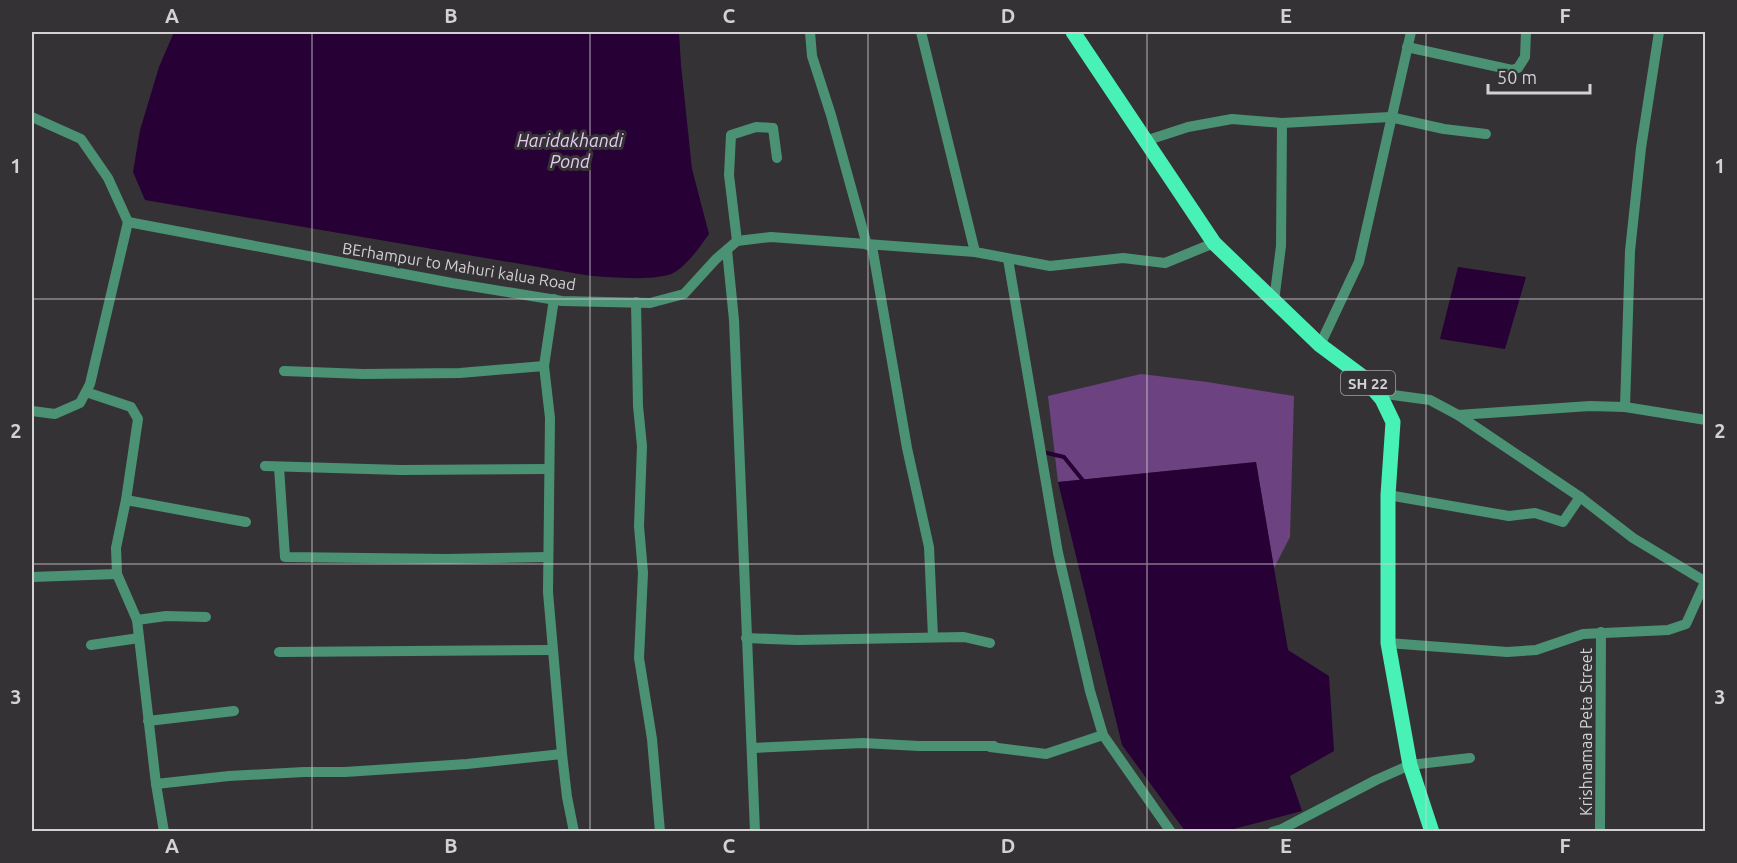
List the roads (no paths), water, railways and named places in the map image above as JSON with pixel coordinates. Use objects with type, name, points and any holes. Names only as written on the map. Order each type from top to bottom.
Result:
[{"type":"main road","name":"SH 22","points":[[1073,32],[1214,243],[1320,345],[1363,377],[1382,399],[1393,422],[1388,495],[1388,643],[1410,765],[1432,831]]},
{"type":"street","points":[[810,32],[812,56],[869,245],[907,448],[929,548],[933,637]]},
{"type":"street","points":[[921,32],[975,252]]},
{"type":"street","points":[[1320,345],[1359,262],[1411,32]]},
{"type":"street","points":[[1407,47],[1512,70],[1518,68],[1525,57],[1527,32]]},
{"type":"street","points":[[1625,407],[1630,251],[1641,148],[1659,32]]},
{"type":"street","points":[[32,117],[81,139],[108,178],[128,222],[90,384],[86,392],[80,403],[55,414],[32,411]]},
{"type":"street","points":[[1145,141],[1188,127],[1233,119],[1281,123],[1390,117],[1444,129],[1486,134]]},
{"type":"street","points":[[1274,301],[1281,246],[1281,123]]},
{"type":"street","points":[[777,158],[773,128],[756,127],[731,135],[729,175],[737,241],[771,237],[975,252],[1008,260],[1050,266],[1123,258],[1165,263],[1214,243]]},
{"type":"street","name":"BErhampur to Mahuri kalua Road","points":[[128,222],[452,283],[554,299],[650,303],[684,294],[737,241]]},
{"type":"street","points":[[727,250],[734,320],[755,831]]},
{"type":"street","points":[[1008,260],[1058,553],[1090,691],[1103,735],[1171,831]]},
{"type":"street","points":[[554,299],[544,366],[550,418],[548,592],[562,754],[574,831]]},
{"type":"street","points":[[636,302],[638,406],[642,446],[639,526],[643,573],[639,657],[652,739],[660,831]]},
{"type":"street","points":[[284,371],[363,374],[428,373],[544,366]]},
{"type":"street","points":[[1363,377],[1393,394],[1430,400],[1458,415],[1580,496],[1633,538],[1705,582],[1686,624],[1668,630],[1583,634],[1536,650],[1507,652],[1388,643]]},
{"type":"street","points":[[86,392],[131,407],[138,419],[116,548],[117,574],[137,620],[156,784],[164,831]]},
{"type":"street","points":[[1458,415],[1590,406],[1625,407],[1706,420]]},
{"type":"street","points":[[266,466],[401,470],[549,469]]},
{"type":"street","points":[[279,466],[285,557],[447,559],[548,557]]},
{"type":"street","points":[[1388,495],[1509,516],[1535,513],[1563,522],[1580,496]]},
{"type":"street","points":[[126,500],[246,522]]},
{"type":"street","points":[[32,577],[117,574]]},
{"type":"street","points":[[137,620],[166,616],[206,616]]},
{"type":"street","name":"Krishnamaa Peta Street","points":[[1600,831],[1601,632]]},
{"type":"street","points":[[746,638],[797,640],[964,637],[990,643]]},
{"type":"street","points":[[91,645],[139,638]]},
{"type":"street","points":[[279,652],[552,650]]},
{"type":"street","points":[[148,721],[234,711]]},
{"type":"street","points":[[752,748],[862,743],[992,746],[1046,754],[1103,735]]},
{"type":"street","points":[[156,784],[240,776],[467,764],[562,754]]},
{"type":"street","points":[[1272,831],[1282,829],[1410,765],[1470,758]]},
{"type":"water","name":"Haridakhandi Pond","points":[[174,32],[679,32],[692,169],[709,234],[689,260],[668,275],[646,278],[591,276],[145,200],[133,172],[140,130],[159,67]]},
{"type":"water","points":[[1458,267],[1526,277],[1505,349],[1440,339]]},
{"type":"water","points":[[1256,462],[1288,650],[1329,676],[1334,751],[1290,776],[1302,811],[1226,831],[1185,831],[1122,745],[1058,482]]},
{"type":"waterway","points":[[1043,452],[1064,457],[1085,483]]}]
